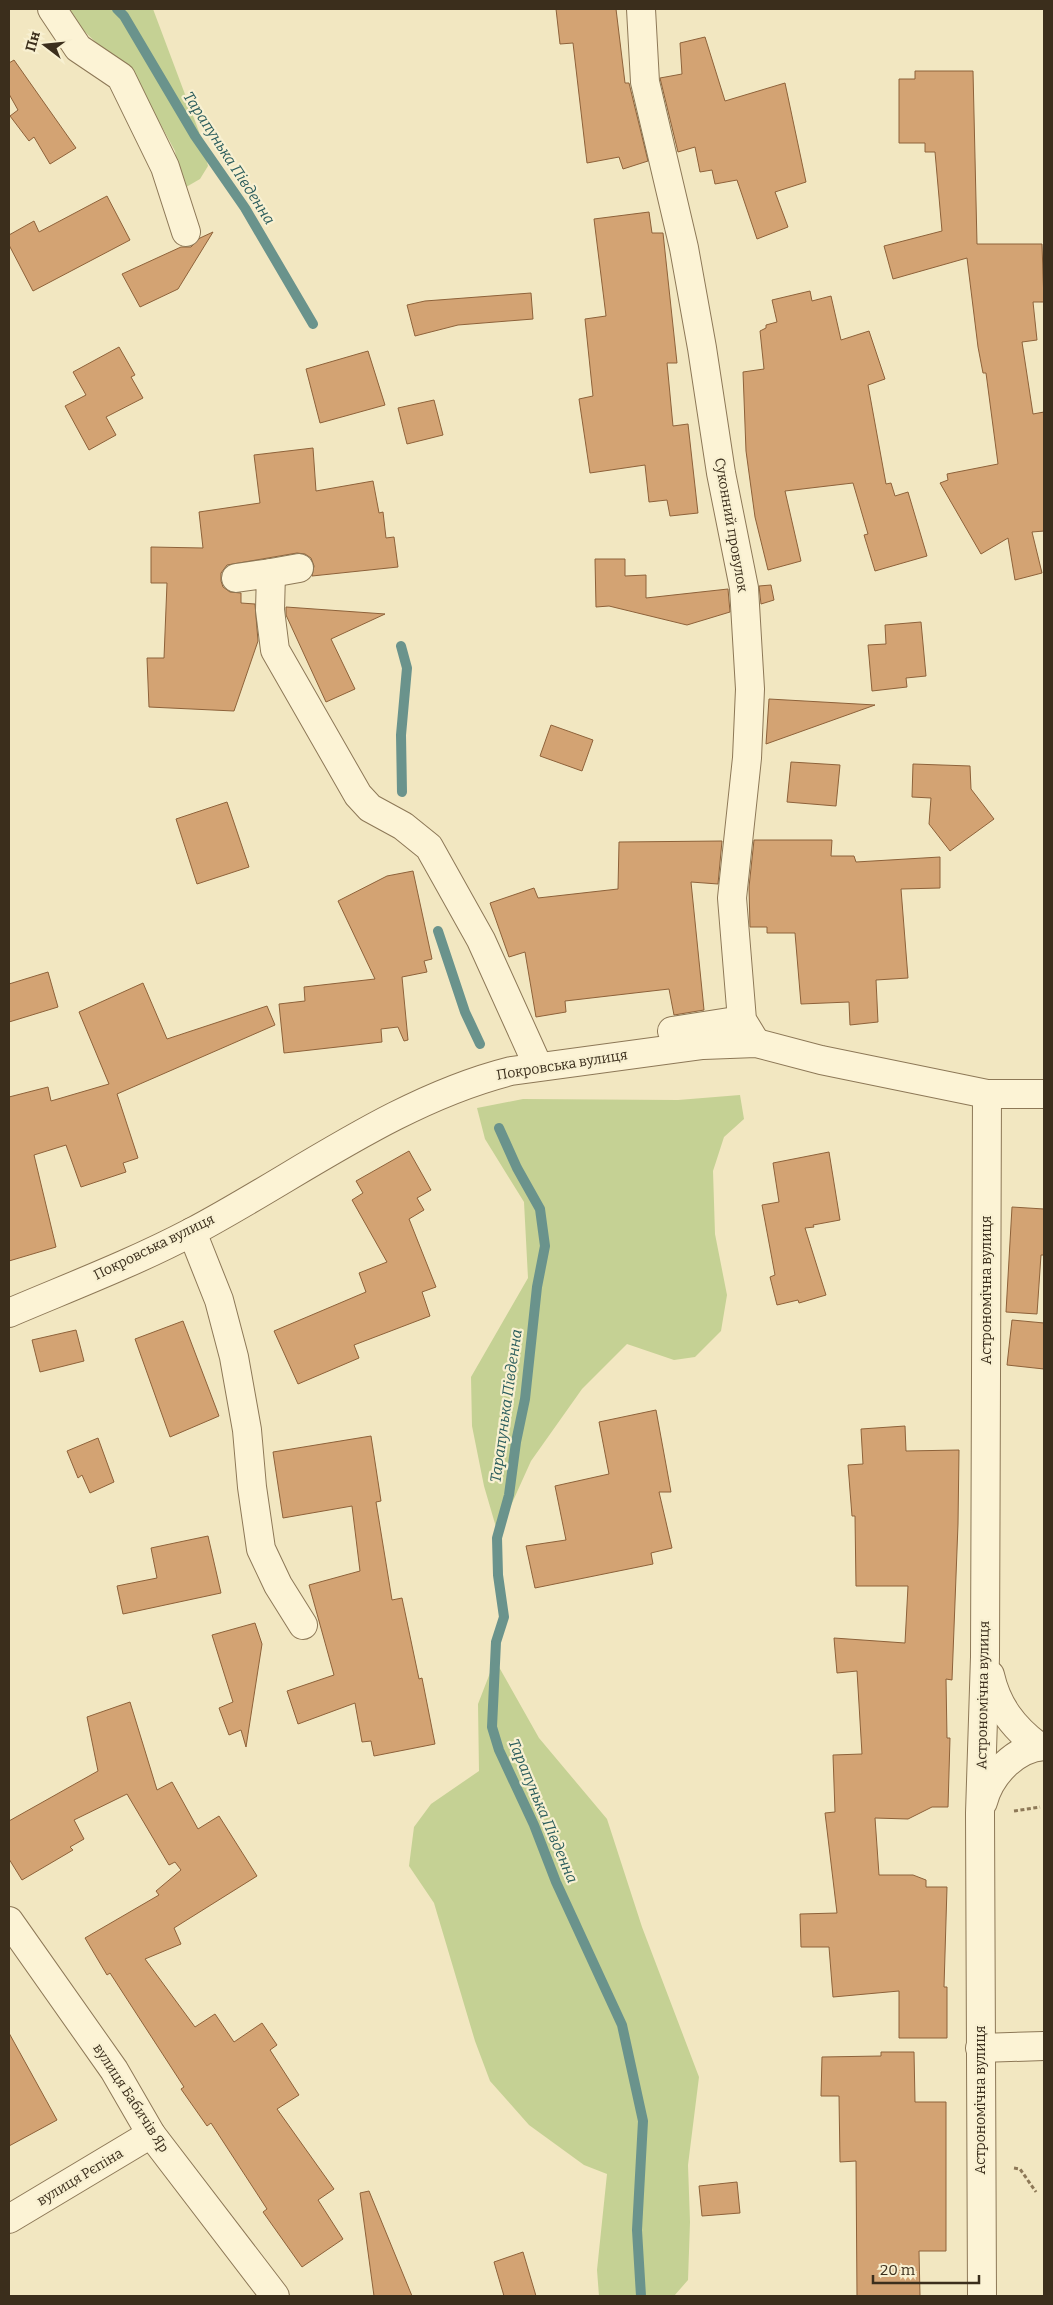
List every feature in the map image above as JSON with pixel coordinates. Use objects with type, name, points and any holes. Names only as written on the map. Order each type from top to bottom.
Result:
[{"type":"street","points":[[52,9],[78,48],[122,77],[165,167],[186,232]]},
{"type":"street","name":"Суконний провулок","points":[[641,9],[645,82],[684,248],[702,348],[721,473],[744,588],[750,689],[748,758],[732,898],[749,1031]]},
{"type":"street","points":[[236,578],[298,568]]},
{"type":"street","points":[[271,573],[270,610],[272,637],[275,650],[292,682],[358,795],[370,808],[403,826],[430,847],[481,940],[534,1057]]},
{"type":"street","name":"Покровська вулиця","points":[[9,1313],[106,1272],[192,1232],[332,1151],[426,1101],[534,1057],[703,1045],[749,1031],[822,1060],[987,1094],[1044,1094]]},
{"type":"street","name":"Астрономічна вулиця","points":[[982,2296],[980,1813],[985,1657],[987,1094]]},
{"type":"street","points":[[192,1232],[219,1300],[234,1357],[247,1430],[252,1487],[261,1548],[278,1585],[303,1626]]},
{"type":"street","points":[[985,1657],[994,1693],[1008,1718],[1023,1734],[1041,1746]]},
{"type":"street","points":[[980,1813],[985,1792],[1005,1764],[1016,1756],[1041,1746]]},
{"type":"street","name":"вулиця Бабичів Яр","points":[[9,1921],[114,2070],[151,2134],[275,2296]]},
{"type":"street","points":[[980,2048],[1044,2046]]},
{"type":"street","name":"вулиця Рєпіна","points":[[9,2219],[151,2134]]},
{"type":"path","points":[[1008,1812],[1040,1807]]},
{"type":"green space","points":[[64,9],[153,9],[201,137],[208,166],[200,179],[181,190],[175,151],[130,68],[101,47],[70,18]]},
{"type":"green space","points":[[740,1095],[744,1119],[724,1137],[713,1171],[715,1234],[727,1295],[721,1331],[695,1357],[674,1360],[627,1344],[582,1389],[531,1461],[498,1534],[484,1486],[472,1426],[471,1377],[528,1278],[524,1202],[485,1139],[477,1108],[523,1099],[678,1100]]},
{"type":"green space","points":[[495,1660],[539,1738],[607,1819],[642,1927],[699,2077],[688,2165],[690,2222],[688,2280],[674,2296],[599,2296],[597,2270],[607,2174],[584,2165],[529,2125],[490,2081],[475,2041],[434,1903],[409,1866],[414,1827],[431,1804],[479,1771],[478,1704]]},
{"type":"building","points":[[556,9],[616,9],[625,83],[629,83],[648,161],[623,169],[619,157],[587,163],[573,43],[560,44]]},
{"type":"building","points":[[705,37],[725,101],[785,83],[806,182],[775,192],[788,227],[757,239],[737,180],[715,184],[712,170],[700,172],[695,147],[678,152],[660,78],[682,74],[680,43]]},
{"type":"building","points":[[14,60],[76,148],[50,164],[34,137],[29,141],[10,116],[18,110],[9,94],[9,63]]},
{"type":"building","points":[[915,71],[973,71],[977,244],[1042,244],[1044,302],[1033,302],[1037,340],[1022,342],[1033,414],[1044,412],[1044,531],[1032,532],[1042,573],[1015,580],[1008,538],[981,554],[940,483],[948,480],[947,474],[998,464],[986,373],[983,373],[978,347],[967,258],[893,279],[884,246],[942,231],[935,152],[925,152],[925,143],[899,143],[899,79],[915,79]]},
{"type":"building","points":[[107,196],[130,240],[33,291],[9,245],[9,235],[34,221],[39,232]]},
{"type":"building","points":[[649,212],[652,233],[663,233],[677,363],[667,363],[673,426],[688,424],[698,513],[670,516],[667,500],[649,502],[645,465],[590,473],[579,399],[593,396],[585,319],[606,316],[594,219]]},
{"type":"building","points":[[213,232],[178,289],[140,307],[122,274],[181,247],[191,247],[200,238]]},
{"type":"building","points":[[810,291],[812,301],[831,296],[841,340],[869,331],[885,379],[868,385],[886,484],[891,483],[895,496],[908,492],[927,556],[875,571],[864,535],[868,534],[853,483],[785,491],[801,561],[768,570],[755,517],[746,451],[743,372],[764,369],[760,331],[766,328],[766,325],[777,322],[772,300]]},
{"type":"building","points":[[531,293],[533,319],[458,325],[415,336],[407,305],[425,301]]},
{"type":"building","points":[[119,347],[135,375],[131,377],[143,398],[106,417],[116,435],[89,450],[65,406],[86,395],[73,372]]},
{"type":"building","points":[[368,351],[385,405],[320,423],[306,369]]},
{"type":"building","points":[[434,400],[443,435],[407,444],[398,408]]},
{"type":"building","points":[[313,448],[316,491],[373,481],[379,513],[383,512],[386,538],[394,537],[398,567],[312,576],[314,566],[311,558],[305,554],[297,553],[227,565],[221,573],[223,587],[230,592],[241,593],[241,603],[255,604],[258,641],[234,711],[149,707],[147,658],[164,658],[167,583],[151,583],[151,547],[203,548],[199,512],[260,503],[254,455]]},
{"type":"building","points":[[595,559],[625,559],[625,576],[646,575],[646,598],[728,589],[730,612],[687,625],[609,606],[596,607]]},
{"type":"building","points":[[771,585],[774,600],[761,604],[759,586]]},
{"type":"building","points":[[286,607],[385,614],[331,639],[355,689],[326,702],[286,615]]},
{"type":"building","points":[[921,622],[926,676],[906,678],[907,687],[872,691],[868,645],[886,644],[885,625]]},
{"type":"building","points":[[769,699],[875,705],[766,744]]},
{"type":"building","points":[[551,725],[593,740],[582,771],[540,756]]},
{"type":"building","points":[[791,762],[840,765],[836,806],[787,802]]},
{"type":"building","points":[[913,764],[970,766],[971,789],[994,819],[950,851],[929,824],[931,798],[912,797]]},
{"type":"building","points":[[227,802],[249,867],[197,884],[176,819]]},
{"type":"building","points":[[754,840],[832,840],[831,856],[854,856],[856,862],[940,857],[940,888],[901,889],[908,978],[876,980],[878,1022],[850,1025],[849,1002],[801,1004],[795,933],[767,933],[767,927],[750,927],[749,887]]},
{"type":"building","points":[[722,841],[718,884],[691,882],[704,1010],[674,1015],[669,989],[565,1001],[566,1012],[536,1017],[525,952],[509,957],[490,903],[534,888],[538,898],[618,889],[619,842]]},
{"type":"building","points":[[413,871],[432,959],[424,961],[427,972],[402,977],[408,1040],[404,1041],[398,1027],[381,1029],[382,1042],[284,1053],[279,1004],[305,1001],[304,987],[375,979],[338,901],[387,876]]},
{"type":"building","points":[[48,972],[58,1007],[9,1022],[9,984]]},
{"type":"building","points":[[143,983],[167,1039],[267,1006],[275,1025],[117,1094],[138,1158],[123,1163],[126,1172],[81,1187],[66,1145],[34,1155],[56,1247],[9,1261],[9,1097],[48,1087],[51,1101],[109,1084],[79,1012]]},
{"type":"building","points":[[409,1151],[431,1190],[417,1198],[424,1210],[409,1219],[436,1287],[422,1292],[430,1316],[354,1345],[359,1358],[298,1384],[274,1331],[366,1292],[359,1273],[387,1262],[352,1200],[363,1193],[356,1181]]},
{"type":"building","points":[[829,1152],[840,1220],[805,1228],[826,1295],[799,1303],[798,1300],[777,1305],[770,1277],[775,1275],[762,1205],[779,1202],[773,1163]]},
{"type":"building","points":[[1012,1207],[1044,1209],[1044,1255],[1041,1255],[1037,1314],[1006,1312]]},
{"type":"building","points":[[1012,1320],[1044,1323],[1044,1369],[1007,1365]]},
{"type":"building","points":[[183,1321],[219,1416],[170,1437],[135,1339]]},
{"type":"building","points":[[76,1330],[84,1361],[40,1372],[32,1340]]},
{"type":"building","points":[[656,1410],[671,1492],[659,1492],[672,1548],[651,1553],[653,1564],[535,1588],[526,1546],[566,1540],[555,1486],[609,1474],[599,1422]]},
{"type":"building","points":[[905,1426],[906,1451],[959,1450],[952,1680],[946,1679],[947,1738],[950,1738],[948,1807],[932,1807],[908,1819],[875,1818],[879,1875],[913,1875],[926,1880],[926,1887],[947,1887],[944,1987],[947,1987],[947,2038],[899,2038],[899,1991],[833,1997],[829,1947],[801,1947],[800,1914],[837,1913],[825,1813],[835,1812],[833,1755],[862,1754],[857,1671],[837,1673],[834,1638],[905,1643],[908,1586],[856,1586],[855,1516],[852,1516],[848,1465],[863,1464],[861,1429]]},
{"type":"building","points":[[371,1436],[381,1501],[376,1502],[392,1600],[402,1598],[419,1679],[422,1678],[435,1744],[374,1756],[371,1741],[362,1742],[355,1703],[298,1724],[287,1691],[334,1675],[309,1585],[360,1571],[352,1506],[283,1518],[273,1452]]},
{"type":"building","points":[[98,1438],[114,1482],[90,1493],[82,1475],[78,1478],[67,1451]]},
{"type":"building","points":[[208,1536],[221,1593],[123,1614],[117,1586],[157,1578],[151,1548]]},
{"type":"building","points":[[255,1623],[262,1644],[246,1747],[241,1730],[229,1735],[219,1708],[233,1702],[212,1635]]},
{"type":"building","points":[[130,1702],[157,1790],[172,1782],[198,1829],[219,1816],[257,1876],[174,1928],[181,1944],[145,1959],[195,2027],[215,2014],[234,2042],[262,2023],[277,2045],[270,2050],[299,2095],[277,2109],[334,2189],[318,2200],[343,2239],[302,2267],[263,2212],[267,2209],[211,2123],[207,2126],[181,2089],[184,2087],[110,1973],[107,1975],[85,1938],[159,1895],[156,1891],[181,1870],[175,1862],[169,1865],[127,1794],[74,1820],[84,1839],[70,1847],[73,1850],[22,1880],[9,1859],[9,1821],[98,1771],[87,1717]]},
{"type":"building","points":[[9,2033],[57,2120],[9,2146]]},
{"type":"building","points":[[881,2052],[914,2052],[915,2102],[946,2102],[946,2251],[919,2251],[920,2296],[857,2296],[856,2161],[840,2162],[839,2096],[821,2096],[822,2057],[881,2056]]},
{"type":"building","points":[[737,2182],[740,2213],[702,2216],[699,2186]]},
{"type":"building","points":[[369,2191],[412,2296],[374,2296],[360,2193]]},
{"type":"building","points":[[523,2252],[536,2296],[504,2296],[494,2262]]},
{"type":"waterway","name":"Тарапунька Південна","points":[[117,9],[124,16],[195,136],[245,208],[313,324]]},
{"type":"waterway","name":"Тарапунька Південна","points":[[401,646],[407,668],[401,735],[402,792]]},
{"type":"waterway","name":"Тарапунька Південна","points":[[438,931],[465,1012],[480,1044]]},
{"type":"waterway","name":"Тарапунька Південна","points":[[499,1128],[517,1168],[540,1209],[545,1246],[537,1287],[525,1399],[516,1442],[509,1495],[497,1538],[498,1575],[504,1617],[496,1642],[492,1727],[499,1750],[534,1825],[556,1882],[622,2025],[643,2121],[637,2230],[641,2296]]}]
